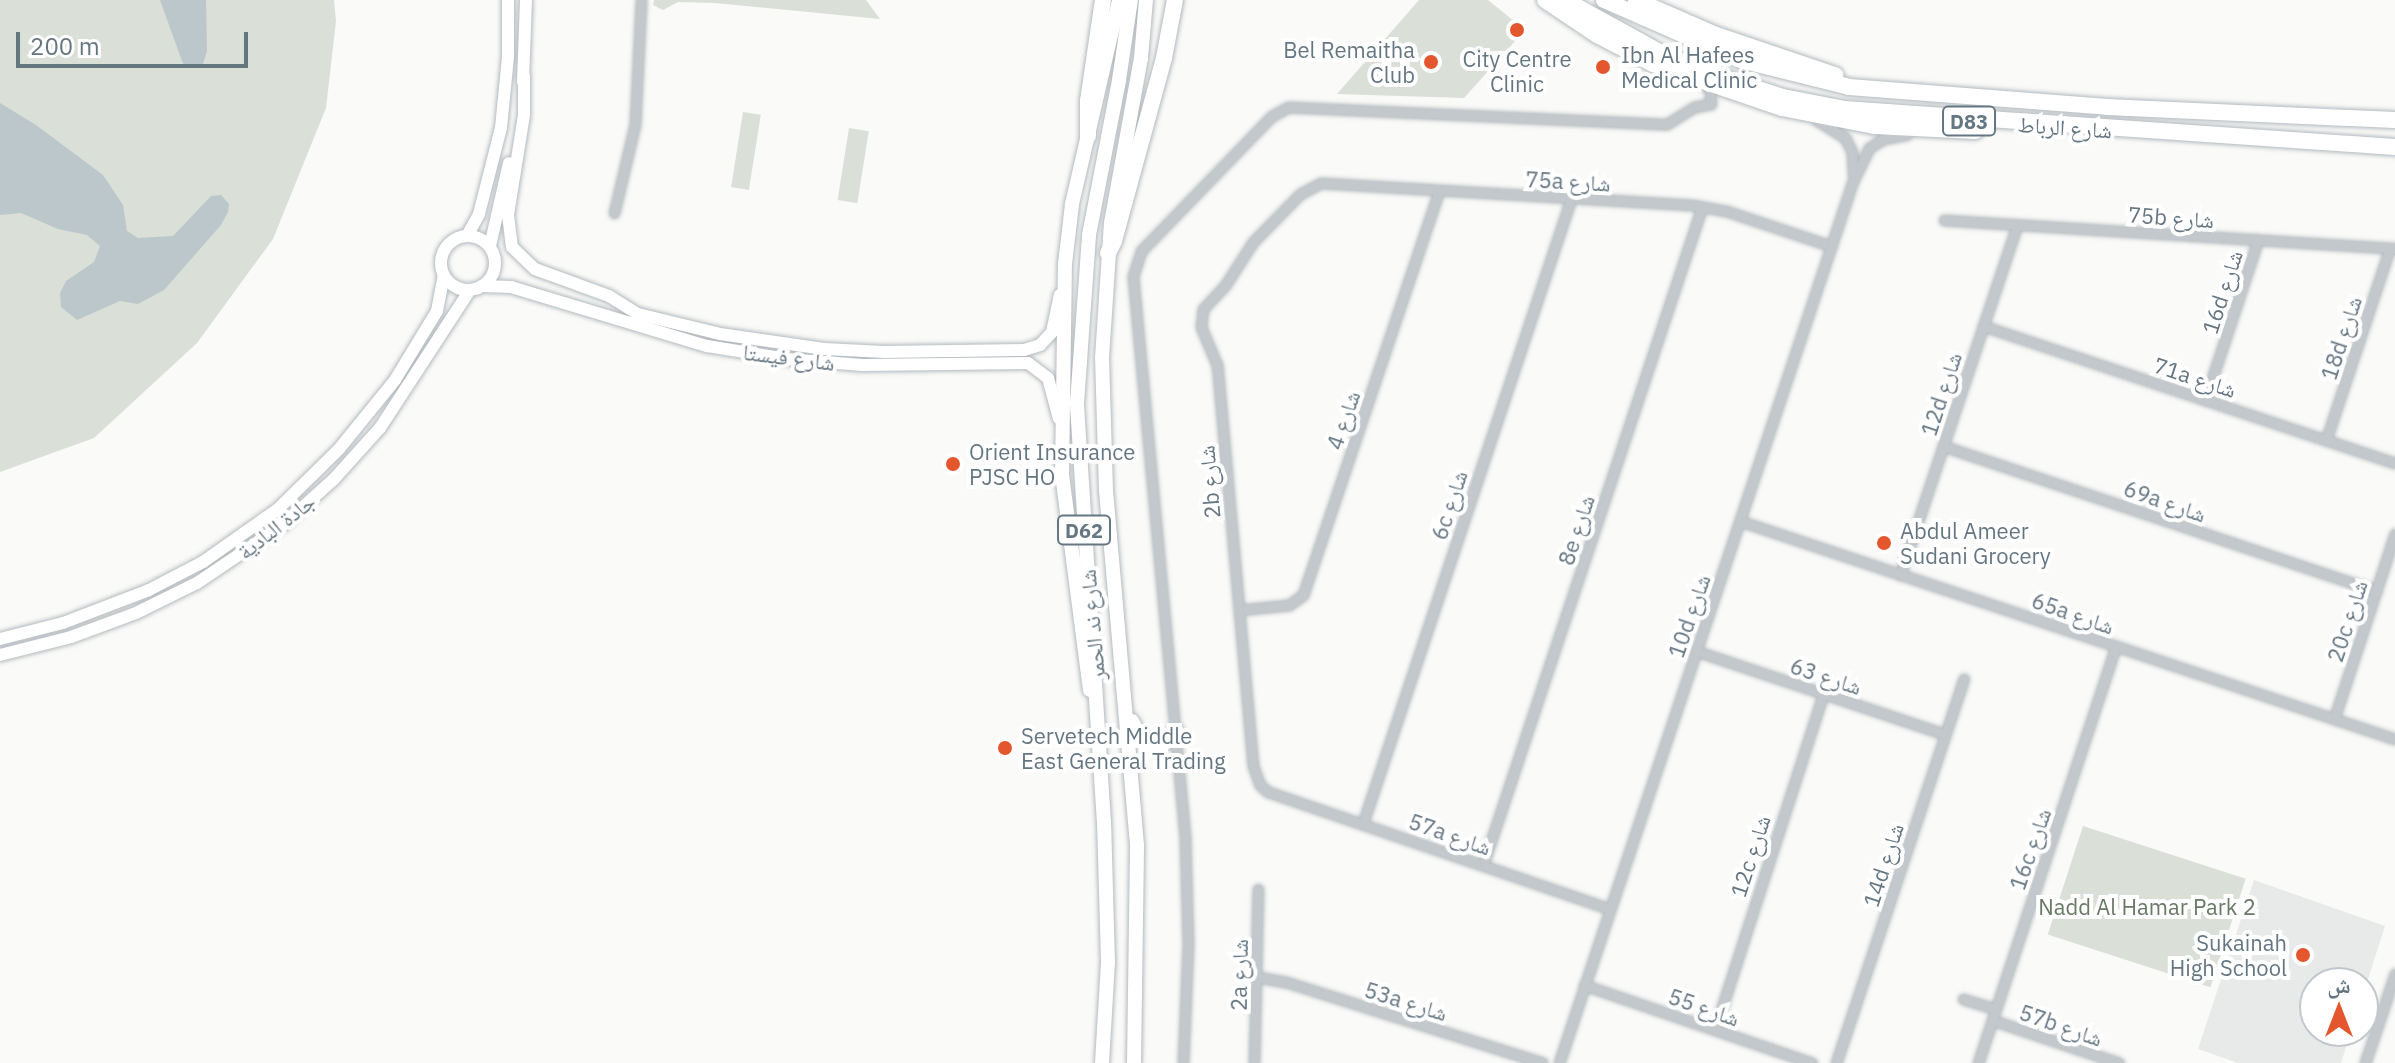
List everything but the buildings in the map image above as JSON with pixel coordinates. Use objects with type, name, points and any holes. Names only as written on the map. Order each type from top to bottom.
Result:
[{"type":"highway","points":[[1088,136],[1088,101],[1103,0]]},
{"type":"highway","points":[[1108,253],[1114,241],[1164,58],[1175,0]]},
{"type":"highway","points":[[1545,0],[1597,35],[1653,64],[1709,86],[1805,114],[1875,126],[1947,131],[2044,133],[2105,129]]},
{"type":"highway","name":"شارع الرباط","points":[[1565,0],[1663,54],[1783,97],[1890,115],[2395,147]]},
{"type":"highway","name":"شارع الرباط","points":[[1604,0],[1741,60],[1812,80],[1886,92],[2366,118],[2395,117]]},
{"type":"highway","points":[[1636,0],[1716,35],[1886,92]]},
{"type":"main road","points":[[1100,713],[1087,680],[1073,574],[1060,427],[1065,264],[1072,204],[1111,39],[1116,0]]},
{"type":"main road","name":"شارع ند الحمر","points":[[1105,1063],[1108,963],[1100,713],[1082,508],[1078,371],[1090,226],[1119,80],[1131,0]]},
{"type":"main road","name":"شارع ند الحمر","points":[[1134,1063],[1138,878],[1128,713],[1103,444],[1102,332],[1117,178],[1141,58],[1146,0]]},
{"type":"main road","points":[[1141,58],[1156,0]]},
{"type":"main road","points":[[1128,713],[1140,736],[1150,744],[1167,742],[1176,730]]},
{"type":"street","points":[[467,236],[479,214],[501,128],[508,57],[508,0]]},
{"type":"street","points":[[490,246],[479,238],[467,236],[454,240],[444,250],[441,263],[444,276],[455,287],[476,288],[495,268],[490,246],[524,76],[526,0]]},
{"type":"street","points":[[614,213],[635,124],[641,0]]},
{"type":"street","name":"شارع فيستا","points":[[524,76],[524,115],[508,215],[512,247],[535,269],[609,296],[638,314],[771,343],[854,351],[1024,350],[1040,345],[1054,327],[1065,264]]},
{"type":"street","points":[[1183,1063],[1188,909],[1176,730],[1133,276],[1141,251],[1272,116],[1288,107],[1667,124],[1694,107],[1701,109],[1711,104],[1709,86]]},
{"type":"street","name":"10d شارع","points":[[1805,114],[1845,138],[1853,159],[1853,181]]},
{"type":"street","name":"10d شارع","points":[[1559,1063],[1861,160],[1876,143],[1898,135],[1947,131]]},
{"type":"street","name":"75a شارع","points":[[1300,194],[1316,184],[1327,183],[1702,207],[1831,246]]},
{"type":"street","name":"شارع 4","points":[[1239,610],[1289,605],[1303,595],[1439,191]]},
{"type":"street","name":"2b شارع","points":[[1278,795],[1268,792],[1255,776],[1217,365],[1203,333],[1202,315],[1210,299],[1226,284],[1247,247],[1300,194]]},
{"type":"street","name":"6c شارع","points":[[1363,823],[1571,199]]},
{"type":"street","name":"8e شارع","points":[[1483,865],[1702,207]]},
{"type":"street","name":"75b شارع","points":[[1944,220],[2392,248]]},
{"type":"street","name":"12d شارع","points":[[1900,575],[2017,225]]},
{"type":"street","name":"16d شارع","points":[[2205,400],[2258,240]]},
{"type":"street","name":"18d شارع","points":[[2326,440],[2392,248]]},
{"type":"street","name":"جادة البادية","points":[[0,639],[63,623],[149,590],[216,553],[278,509],[339,449],[395,380],[437,311],[444,276]]},
{"type":"street","name":"شارع فيستا","points":[[476,288],[511,287],[707,346],[829,363],[1022,363],[1038,367],[1050,382],[1060,427]]},
{"type":"street","name":"جادة البادية","points":[[0,655],[71,637],[136,613],[197,583],[274,532],[334,479],[380,428],[476,288]]},
{"type":"street","name":"71a شارع","points":[[1983,326],[2395,463]]},
{"type":"street","points":[[950,365],[960,351]]},
{"type":"street","name":"69a شارع","points":[[1943,446],[2376,591]]},
{"type":"street","name":"65a شارع","points":[[1740,521],[2395,739]]},
{"type":"street","name":"20c شارع","points":[[2334,719],[2395,534]]},
{"type":"street","name":"16c شارع","points":[[1978,1063],[2116,646]]},
{"type":"street","name":"شارع 63","points":[[1696,651],[1944,734]]},
{"type":"street","name":"14d شارع","points":[[1836,1063],[1964,679]]},
{"type":"street","name":"12c شارع","points":[[1715,1029],[1823,694]]},
{"type":"street","name":"57a شارع","points":[[1278,795],[1610,909]]},
{"type":"street","name":"2a شارع","points":[[1254,1063],[1258,889]]},
{"type":"street","points":[[2365,1063],[2395,974]]},
{"type":"street","name":"53a شارع","points":[[1257,977],[1286,982],[1543,1063]]},
{"type":"street","name":"شارع 55","points":[[1584,985],[1812,1063]]},
{"type":"street","points":[[1963,999],[1996,1009]]},
{"type":"street","name":"57b شارع","points":[[1992,1020],[2119,1063]]},
{"type":"shaded area","points":[[160,0],[206,0],[207,51],[202,67],[185,66]]},
{"type":"shaded area","points":[[0,103],[36,125],[103,175],[123,205],[127,231],[138,238],[173,236],[211,196],[221,195],[229,204],[228,212],[221,225],[164,290],[138,304],[120,301],[77,320],[61,307],[60,293],[66,281],[94,262],[100,246],[87,235],[58,229],[21,213],[0,215]]},
{"type":"shaded area","name":"Sukainah High School","points":[[2254,880],[2385,926],[2372,967],[2299,967],[2299,1047],[2346,1047],[2341,1063],[2238,1063],[2198,1049]]},
{"type":"green space","points":[[0,0],[334,0],[336,21],[326,108],[273,239],[197,343],[94,438],[0,472]]},
{"type":"green space","points":[[654,0],[866,0],[880,19],[715,3],[678,2],[663,10],[653,5]]},
{"type":"green space","name":"Bel Remaitha Club","points":[[1419,0],[1488,0],[1525,30],[1464,98],[1337,94]]},
{"type":"green space","points":[[743,112],[761,115],[749,190],[731,187]]},
{"type":"green space","points":[[849,128],[869,131],[857,203],[838,200]]},
{"type":"green space","name":"Nadd Al Hamar Park 2","points":[[2083,826],[2246,879],[2210,987],[2048,934]]},
{"type":"place","name":"City Centre Clinic","points":[[1517,30]]},
{"type":"place","name":"Bel Remaitha Club","points":[[1431,62]]},
{"type":"place","name":"Ibn Al Hafees Medical Clinic","points":[[1603,67]]},
{"type":"place","name":"Orient Insurance PJSC HO","points":[[953,464]]},
{"type":"place","name":"Abdul Ameer Sudani Grocery","points":[[1884,543]]},
{"type":"place","name":"Servetech Middle East General Trading","points":[[1005,748]]},
{"type":"place","name":"Sukainah High School","points":[[2303,955]]}]
